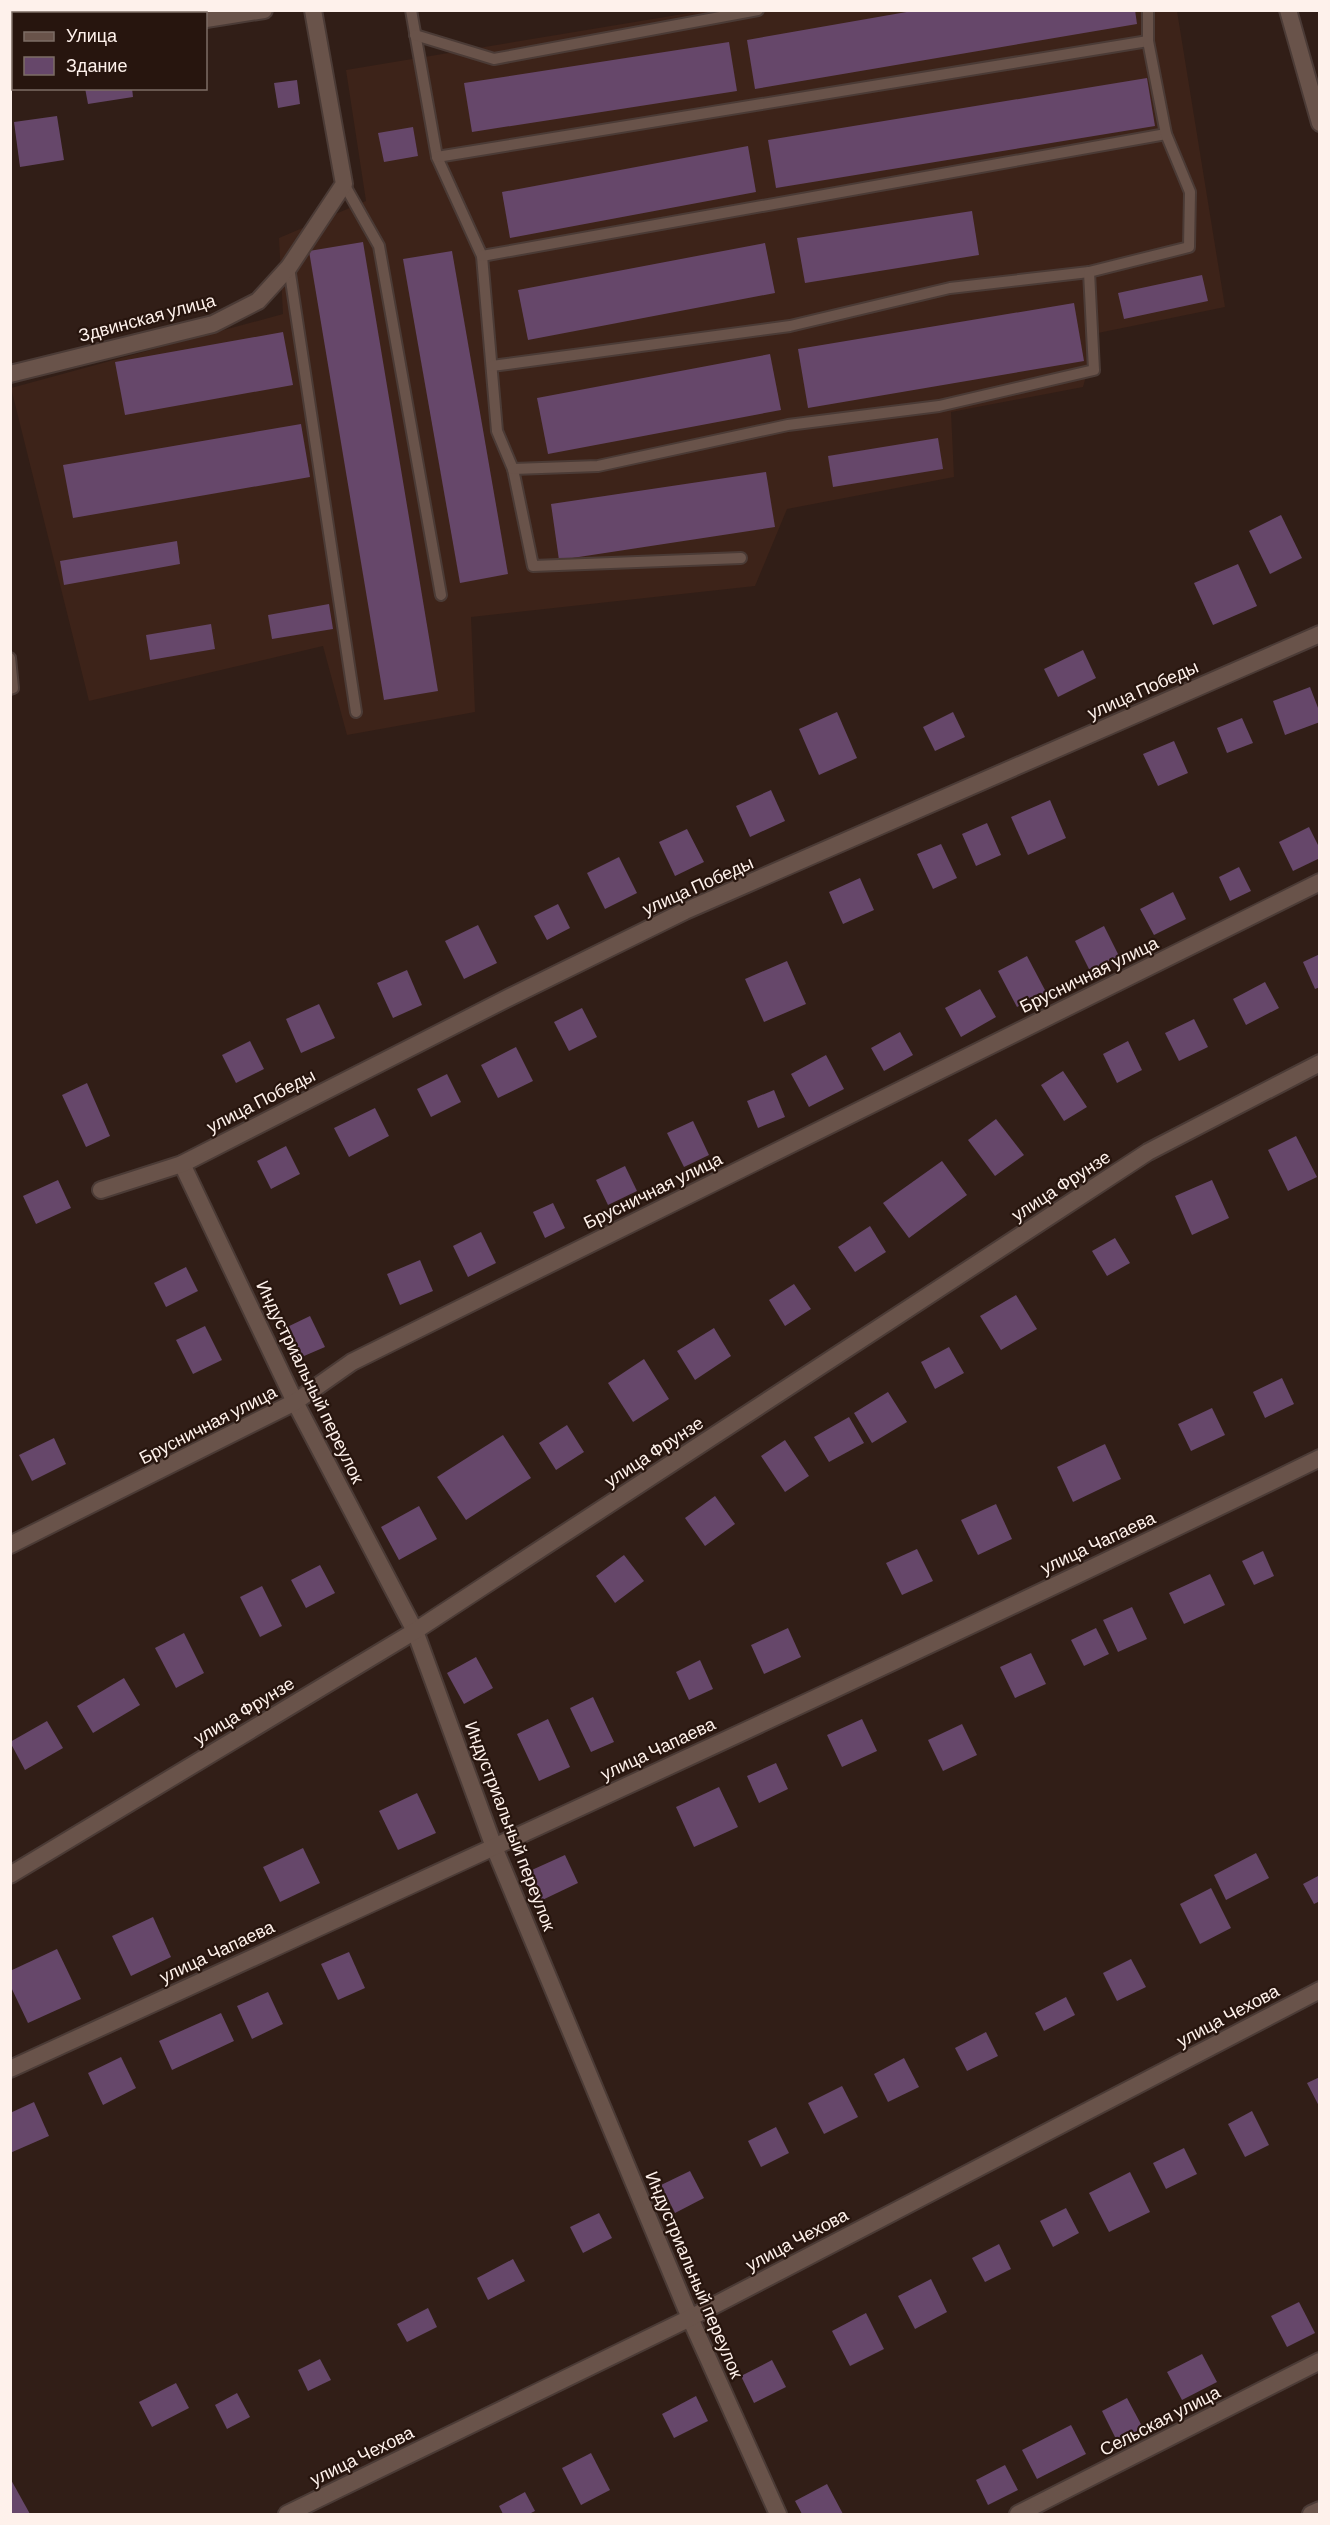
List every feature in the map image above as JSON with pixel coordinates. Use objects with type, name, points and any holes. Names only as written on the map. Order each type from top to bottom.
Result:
[{"type":"street","points":[[207,19],[264,10]]},
{"type":"street","points":[[313,10],[344,184]]},
{"type":"street","points":[[1288,10],[1320,123]]},
{"type":"street","name":"Здвинская улица","points":[[10,374],[213,324],[258,301],[289,267],[344,184]]},
{"type":"street","name":"улица Победы","points":[[101,1190],[182,1164],[510,997],[685,911],[1320,634]]},
{"type":"street","name":"Брусничная улица","points":[[10,1545],[295,1402],[352,1362],[1320,882]]},
{"type":"street","name":"улица Фрунзе","points":[[10,1875],[415,1631],[1148,1152],[1320,1063]]},
{"type":"street","name":"Индустриальный переулок","points":[[182,1164],[295,1402],[415,1631],[494,1847],[690,2318],[778,2514]]},
{"type":"street","name":"улица Чапаева","points":[[10,2068],[494,1847],[1138,1546],[1320,1458]]},
{"type":"street","name":"улица Чехова","points":[[287,2514],[690,2318],[1320,1990]]},
{"type":"street","name":"Сельская улица","points":[[1018,2514],[1320,2361]]},
{"type":"street","points":[[1311,2514],[1320,2510]]},
{"type":"lane","points":[[411,10],[437,157],[482,256],[497,431],[513,469],[533,566],[741,558]]},
{"type":"lane","points":[[415,35],[494,59],[758,10]]},
{"type":"lane","points":[[492,366],[790,326],[950,288],[1089,272],[1189,247],[1190,192],[1166,134],[1148,41],[1148,10]]},
{"type":"lane","points":[[437,157],[1148,41]]},
{"type":"lane","points":[[482,256],[1166,134]]},
{"type":"lane","points":[[344,184],[379,246],[441,595]]},
{"type":"lane","points":[[289,267],[356,712]]},
{"type":"lane","points":[[513,469],[598,466],[788,426],[939,406],[1094,370],[1089,272]]},
{"type":"lane","points":[[10,658],[13,688],[10,688]]},
{"type":"shaded area","points":[[701,11],[1177,11],[1225,307],[1098,333],[1083,387],[951,412],[954,477],[787,509],[755,586],[471,617],[475,712],[347,735],[323,646],[89,701],[11,388],[283,314],[279,238],[366,201],[346,70]]},
{"type":"building","points":[[918,10],[1135,10],[1137,24],[755,89],[747,40]]},
{"type":"building","points":[[729,42],[737,91],[472,132],[464,83]]},
{"type":"building","points":[[1147,78],[1155,126],[776,188],[768,140]]},
{"type":"building","points":[[297,80],[300,104],[278,108],[274,83]]},
{"type":"building","points":[[85,90],[132,90],[133,97],[88,104]]},
{"type":"building","points":[[57,116],[64,160],[20,167],[14,122]]},
{"type":"building","points":[[413,127],[418,156],[384,162],[378,133]]},
{"type":"building","points":[[748,146],[756,192],[510,238],[502,192]]},
{"type":"building","points":[[972,211],[979,255],[805,283],[797,238]]},
{"type":"building","points":[[363,242],[438,691],[384,700],[309,251]]},
{"type":"building","points":[[765,243],[775,293],[528,340],[518,290]]},
{"type":"building","points":[[452,251],[508,574],[460,583],[403,259]]},
{"type":"building","points":[[1202,275],[1208,301],[1124,319],[1118,293]]},
{"type":"building","points":[[1074,303],[1084,361],[808,408],[798,349]]},
{"type":"building","points":[[283,332],[293,385],[125,415],[115,362]]},
{"type":"building","points":[[770,354],[781,410],[548,454],[537,398]]},
{"type":"building","points":[[301,424],[310,477],[73,518],[63,465]]},
{"type":"building","points":[[938,438],[943,469],[833,487],[828,456]]},
{"type":"building","points":[[766,472],[775,527],[559,560],[551,504]]},
{"type":"building","points":[[1281,515],[1302,558],[1270,574],[1249,531]]},
{"type":"building","points":[[177,541],[180,564],[64,585],[60,561]]},
{"type":"building","points":[[1238,564],[1257,606],[1213,625],[1194,583]]},
{"type":"building","points":[[329,604],[333,629],[272,639],[268,615]]},
{"type":"building","points":[[211,624],[215,649],[150,660],[146,635]]},
{"type":"building","points":[[1083,650],[1096,678],[1058,697],[1044,669]]},
{"type":"building","points":[[1310,687],[1320,713],[1320,722],[1285,735],[1273,701]]},
{"type":"building","points":[[837,712],[857,758],[819,775],[799,729]]},
{"type":"building","points":[[953,712],[965,737],[935,751],[923,727]]},
{"type":"building","points":[[1242,718],[1253,743],[1227,753],[1217,728]]},
{"type":"building","points":[[1174,741],[1188,773],[1158,786],[1143,754]]},
{"type":"building","points":[[771,790],[785,821],[750,837],[736,806]]},
{"type":"building","points":[[1050,800],[1066,838],[1028,855],[1011,817]]},
{"type":"building","points":[[987,823],[1001,855],[976,866],[962,834]]},
{"type":"building","points":[[1309,827],[1320,849],[1320,858],[1293,871],[1279,842]]},
{"type":"building","points":[[687,829],[704,862],[675,876],[659,842]]},
{"type":"building","points":[[941,844],[957,878],[933,889],[917,854]]},
{"type":"building","points":[[619,857],[637,893],[605,909],[587,873]]},
{"type":"building","points":[[1239,867],[1251,891],[1230,901],[1219,877]]},
{"type":"building","points":[[860,878],[874,910],[843,924],[829,892]]},
{"type":"building","points":[[1173,892],[1186,919],[1154,935],[1140,909]]},
{"type":"building","points":[[558,904],[570,928],[547,940],[534,916]]},
{"type":"building","points":[[478,925],[497,963],[464,979],[445,941]]},
{"type":"building","points":[[1104,926],[1119,956],[1090,971],[1075,941]]},
{"type":"building","points":[[1320,954],[1320,987],[1315,989],[1303,962]]},
{"type":"building","points":[[1027,956],[1046,992],[1017,1007],[998,971]]},
{"type":"building","points":[[787,961],[806,1004],[764,1022],[745,979]]},
{"type":"building","points":[[407,970],[422,1005],[393,1018],[377,983]]},
{"type":"building","points":[[1265,982],[1279,1008],[1246,1025],[1233,999]]},
{"type":"building","points":[[980,989],[996,1017],[961,1037],[945,1008]]},
{"type":"building","points":[[319,1004],[335,1038],[301,1053],[286,1019]]},
{"type":"building","points":[[582,1008],[597,1037],[569,1051],[554,1022]]},
{"type":"building","points":[[1194,1019],[1208,1047],[1179,1061],[1165,1033]]},
{"type":"building","points":[[900,1032],[913,1055],[884,1071],[871,1048]]},
{"type":"building","points":[[250,1041],[264,1069],[236,1083],[222,1055]]},
{"type":"building","points":[[1128,1041],[1142,1070],[1117,1083],[1103,1054]]},
{"type":"building","points":[[516,1047],[533,1081],[498,1098],[481,1065]]},
{"type":"building","points":[[826,1055],[844,1089],[809,1107],[791,1074]]},
{"type":"building","points":[[1063,1071],[1087,1107],[1064,1121],[1041,1085]]},
{"type":"building","points":[[447,1074],[461,1102],[431,1117],[417,1089]]},
{"type":"building","points":[[87,1083],[110,1136],[86,1147],[62,1095]]},
{"type":"building","points":[[774,1090],[785,1117],[758,1128],[747,1101]]},
{"type":"building","points":[[375,1108],[389,1136],[349,1157],[334,1128]]},
{"type":"building","points":[[996,1119],[1024,1155],[995,1176],[968,1140]]},
{"type":"building","points":[[693,1121],[709,1155],[684,1167],[667,1133]]},
{"type":"building","points":[[1296,1136],[1317,1177],[1288,1191],[1268,1150]]},
{"type":"building","points":[[286,1146],[300,1174],[271,1189],[257,1161]]},
{"type":"building","points":[[942,1161],[967,1195],[909,1238],[883,1203]]},
{"type":"building","points":[[625,1166],[637,1191],[608,1205],[596,1180]]},
{"type":"building","points":[[58,1180],[71,1208],[36,1224],[23,1196]]},
{"type":"building","points":[[1212,1180],[1229,1218],[1192,1235],[1175,1196]]},
{"type":"building","points":[[553,1203],[565,1228],[545,1238],[533,1212]]},
{"type":"building","points":[[870,1226],[886,1252],[855,1272],[838,1247]]},
{"type":"building","points":[[481,1232],[496,1263],[468,1277],[453,1246]]},
{"type":"building","points":[[1115,1238],[1130,1263],[1107,1276],[1092,1251]]},
{"type":"building","points":[[420,1260],[433,1291],[400,1305],[387,1274]]},
{"type":"building","points":[[186,1267],[198,1291],[166,1307],[154,1283]]},
{"type":"building","points":[[794,1284],[811,1309],[785,1326],[769,1300]]},
{"type":"building","points":[[1016,1295],[1037,1329],[1001,1350],[980,1316]]},
{"type":"building","points":[[310,1316],[325,1347],[297,1359],[283,1329]]},
{"type":"building","points":[[205,1326],[222,1360],[193,1374],[176,1340]]},
{"type":"building","points":[[714,1328],[731,1356],[695,1380],[677,1351]]},
{"type":"building","points":[[949,1347],[964,1373],[935,1389],[921,1362]]},
{"type":"building","points":[[644,1359],[669,1399],[633,1422],[608,1383]]},
{"type":"building","points":[[1282,1378],[1294,1404],[1265,1418],[1253,1392]]},
{"type":"building","points":[[888,1392],[907,1422],[872,1443],[854,1413]]},
{"type":"building","points":[[1212,1408],[1225,1435],[1191,1451],[1178,1424]]},
{"type":"building","points":[[849,1417],[864,1443],[829,1462],[814,1437]]},
{"type":"building","points":[[567,1425],[584,1452],[556,1470],[539,1443]]},
{"type":"building","points":[[503,1435],[531,1478],[466,1520],[437,1477]]},
{"type":"building","points":[[54,1438],[66,1464],[32,1481],[19,1455]]},
{"type":"building","points":[[785,1440],[809,1476],[785,1492],[761,1456]]},
{"type":"building","points":[[1105,1444],[1121,1479],[1073,1502],[1057,1467]]},
{"type":"building","points":[[715,1496],[735,1524],[705,1546],[685,1518]]},
{"type":"building","points":[[996,1504],[1012,1539],[978,1555],[961,1520]]},
{"type":"building","points":[[419,1506],[437,1539],[399,1560],[381,1527]]},
{"type":"building","points":[[917,1549],[933,1581],[902,1595],[886,1563]]},
{"type":"building","points":[[1263,1551],[1274,1576],[1254,1585],[1242,1561]]},
{"type":"building","points":[[624,1555],[644,1581],[615,1603],[596,1576]]},
{"type":"building","points":[[320,1565],[335,1593],[306,1608],[291,1580]]},
{"type":"building","points":[[1210,1574],[1225,1605],[1184,1624],[1169,1593]]},
{"type":"building","points":[[262,1586],[282,1626],[260,1637],[240,1597]]},
{"type":"building","points":[[1132,1607],[1147,1639],[1118,1652],[1103,1620]]},
{"type":"building","points":[[788,1628],[801,1657],[764,1674],[751,1645]]},
{"type":"building","points":[[1096,1628],[1109,1654],[1084,1666],[1071,1640]]},
{"type":"building","points":[[184,1633],[204,1673],[176,1688],[155,1648]]},
{"type":"building","points":[[1031,1653],[1046,1684],[1015,1698],[1000,1667]]},
{"type":"building","points":[[476,1657],[493,1688],[464,1704],[447,1673]]},
{"type":"building","points":[[700,1660],[713,1689],[689,1700],[676,1672]]},
{"type":"building","points":[[124,1678],[140,1705],[93,1733],[77,1706]]},
{"type":"building","points":[[593,1697],[614,1742],[591,1752],[570,1708]]},
{"type":"building","points":[[548,1719],[570,1767],[539,1781],[517,1734]]},
{"type":"building","points":[[862,1719],[877,1751],[842,1767],[827,1735]]},
{"type":"building","points":[[47,1721],[63,1748],[25,1770],[10,1742]]},
{"type":"building","points":[[962,1724],[977,1755],[943,1771],[928,1740]]},
{"type":"building","points":[[776,1763],[788,1789],[759,1803],[747,1776]]},
{"type":"building","points":[[719,1787],[738,1827],[694,1847],[676,1807]]},
{"type":"building","points":[[417,1793],[436,1833],[398,1850],[379,1811]]},
{"type":"building","points":[[303,1848],[320,1883],[280,1902],[263,1867]]},
{"type":"building","points":[[1256,1853],[1269,1878],[1226,1900],[1214,1875]]},
{"type":"building","points":[[565,1855],[578,1883],[536,1903],[523,1874]]},
{"type":"building","points":[[1320,1875],[1320,1901],[1314,1904],[1303,1884]]},
{"type":"building","points":[[1211,1888],[1231,1928],[1200,1944],[1180,1904]]},
{"type":"building","points":[[153,1917],[171,1957],[131,1976],[112,1936]]},
{"type":"building","points":[[57,1949],[81,1999],[28,2023],[10,1985],[10,1971]]},
{"type":"building","points":[[349,1952],[365,1988],[338,2000],[321,1964]]},
{"type":"building","points":[[1131,1959],[1146,1987],[1117,2001],[1103,1973]]},
{"type":"building","points":[[268,1992],[283,2024],[252,2039],[237,2006]]},
{"type":"building","points":[[1066,1997],[1075,2015],[1044,2031],[1035,2013]]},
{"type":"building","points":[[221,2013],[234,2041],[172,2070],[159,2041]]},
{"type":"building","points":[[986,2032],[998,2056],[967,2071],[955,2048]]},
{"type":"building","points":[[121,2057],[136,2088],[103,2105],[88,2073]]},
{"type":"building","points":[[904,2058],[919,2087],[888,2102],[874,2074]]},
{"type":"building","points":[[1320,2077],[1320,2108],[1307,2083]]},
{"type":"building","points":[[842,2086],[858,2117],[824,2134],[808,2103]]},
{"type":"building","points":[[34,2102],[49,2136],[10,2153],[10,2113]]},
{"type":"building","points":[[1252,2111],[1269,2145],[1245,2157],[1228,2124]]},
{"type":"building","points":[[776,2127],[789,2153],[761,2167],[748,2141]]},
{"type":"building","points":[[1184,2148],[1197,2174],[1166,2189],[1153,2163]]},
{"type":"building","points":[[690,2171],[704,2198],[675,2213],[661,2185]]},
{"type":"building","points":[[1130,2172],[1150,2212],[1109,2232],[1089,2193]]},
{"type":"building","points":[[1066,2208],[1079,2233],[1053,2247],[1040,2221]]},
{"type":"building","points":[[599,2213],[612,2238],[583,2253],[570,2227]]},
{"type":"building","points":[[999,2244],[1011,2269],[985,2282],[972,2258]]},
{"type":"building","points":[[513,2259],[525,2281],[488,2300],[477,2278]]},
{"type":"building","points":[[931,2279],[947,2312],[915,2329],[898,2296]]},
{"type":"building","points":[[1299,2302],[1315,2333],[1287,2347],[1271,2316]]},
{"type":"building","points":[[428,2308],[437,2327],[407,2342],[397,2324]]},
{"type":"building","points":[[866,2313],[884,2349],[850,2366],[832,2331]]},
{"type":"building","points":[[1202,2354],[1217,2382],[1182,2400],[1167,2372]]},
{"type":"building","points":[[320,2359],[331,2380],[308,2391],[298,2370]]},
{"type":"building","points":[[772,2360],[786,2387],[754,2403],[741,2376]]},
{"type":"building","points":[[176,2383],[189,2408],[152,2427],[139,2402]]},
{"type":"building","points":[[237,2393],[250,2417],[227,2429],[215,2405]]},
{"type":"building","points":[[696,2396],[708,2421],[674,2438],[662,2414]]},
{"type":"building","points":[[1127,2398],[1143,2428],[1117,2441],[1102,2411]]},
{"type":"building","points":[[1071,2425],[1086,2454],[1037,2479],[1022,2450]]},
{"type":"building","points":[[591,2453],[610,2490],[581,2505],[562,2468]]},
{"type":"building","points":[[1005,2465],[1018,2490],[988,2505],[976,2480]]},
{"type":"building","points":[[10,2478],[30,2514],[10,2514]]},
{"type":"building","points":[[827,2484],[843,2514],[802,2514],[795,2501]]},
{"type":"building","points":[[525,2492],[535,2511],[529,2514],[503,2514],[499,2506]]}]
